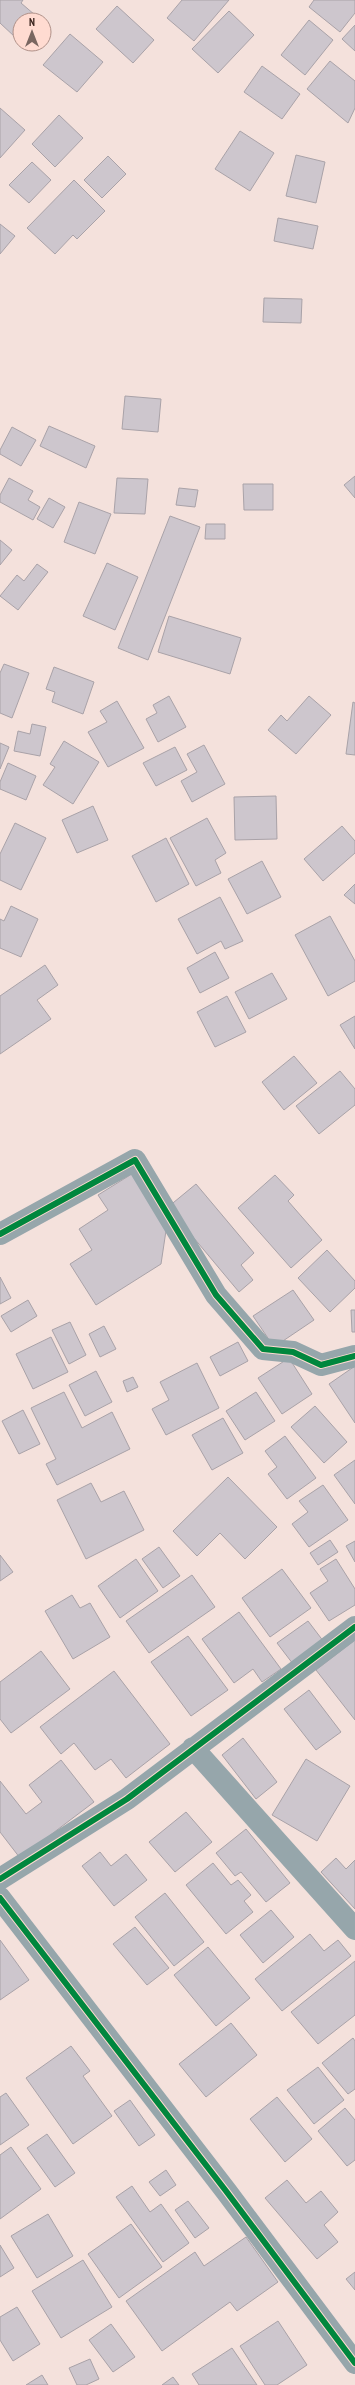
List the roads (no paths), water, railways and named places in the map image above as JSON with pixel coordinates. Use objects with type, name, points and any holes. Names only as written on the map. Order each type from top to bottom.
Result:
[{"type":"street","points":[[0,1234],[135,1160],[216,1295],[263,1350],[293,1352],[321,1365],[355,1356]]},
{"type":"street","points":[[0,1879],[127,1799],[355,1626]]},
{"type":"street","points":[[193,1748],[355,1929]]},
{"type":"street","points":[[0,1898],[226,2191],[355,2364]]}]
